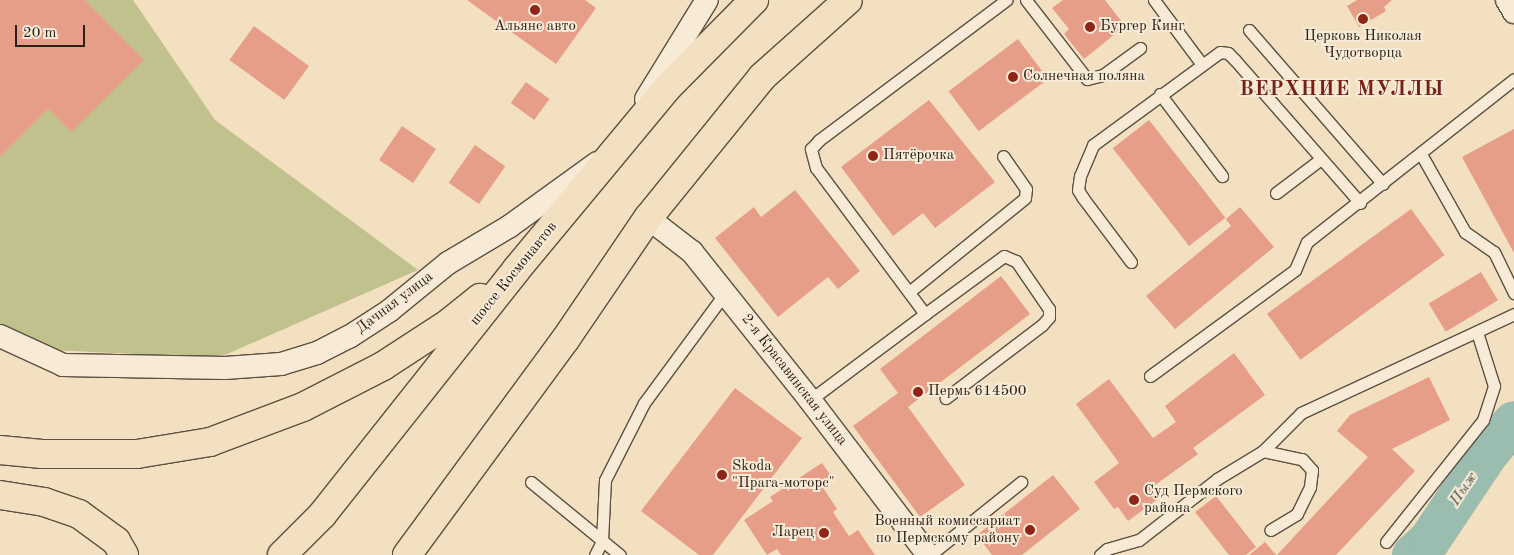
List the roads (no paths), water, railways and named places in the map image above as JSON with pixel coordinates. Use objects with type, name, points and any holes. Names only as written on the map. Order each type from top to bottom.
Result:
[{"type":"main road","name":"шоссе Космонавтов","points":[[282,555],[322,515],[516,270],[669,86],[754,0]]},
{"type":"main road","points":[[412,552],[648,218],[762,77],[848,0]]},
{"type":"main road","points":[[0,450],[42,454],[138,454],[210,442],[302,407],[383,366],[448,323],[516,270]]},
{"type":"main road","points":[[0,495],[44,502],[79,514],[116,541],[124,555]]},
{"type":"street","points":[[615,150],[707,0]]},
{"type":"street","points":[[1506,0],[1514,12]]},
{"type":"street","name":"Дачная улица","points":[[0,336],[63,366],[225,368],[281,364],[316,353],[349,337],[389,311],[448,263],[510,226],[615,150]]},
{"type":"street","name":"2-я Красавинская улица","points":[[648,218],[679,239],[725,293],[929,555]]},
{"type":"lane","points":[[925,314],[816,168],[811,149],[819,140],[1006,0]]},
{"type":"lane","points":[[1026,0],[1087,78],[1103,75],[1140,48]]},
{"type":"lane","points":[[1154,0],[1201,63]]},
{"type":"lane","points":[[1249,30],[1383,184]]},
{"type":"lane","points":[[1131,262],[1083,198],[1078,182],[1093,145],[1201,63],[1220,52],[1228,53],[1360,203]]},
{"type":"lane","points":[[1150,376],[1295,270],[1307,242],[1360,203],[1514,79]]},
{"type":"lane","points":[[1160,94],[1222,176]]},
{"type":"lane","points":[[1421,154],[1465,232],[1494,252],[1514,293]]},
{"type":"lane","points":[[908,292],[1025,198],[1026,189],[1003,156]]},
{"type":"lane","points":[[1276,192],[1321,159]]},
{"type":"lane","points":[[810,400],[1004,256],[1016,261],[1049,309],[1049,317],[1042,325],[946,398]]},
{"type":"lane","points":[[595,555],[602,541],[605,480],[644,403],[725,293]]},
{"type":"lane","points":[[1100,555],[1107,549],[1139,540],[1217,479],[1264,451],[1302,413],[1514,314]]},
{"type":"lane","points":[[1386,542],[1483,420],[1494,386],[1477,332]]},
{"type":"lane","points":[[1264,451],[1302,459],[1312,470],[1310,487],[1297,514],[1270,530]]},
{"type":"lane","points":[[531,482],[620,555]]},
{"type":"lane","points":[[929,555],[1021,482]]},
{"type":"waterway","name":"Пыж","points":[[1413,555],[1429,541],[1488,453],[1514,422]]},
{"type":"place","name":"Альянс авто","points":[[535,10]]},
{"type":"place","name":"Церковь Николая Чудотворца","points":[[1363,19]]},
{"type":"place","name":"Бургер Кинг","points":[[1090,27]]},
{"type":"place","name":"Солнечная поляна","points":[[1013,77]]},
{"type":"place","name":"Пятёрочка","points":[[873,156]]},
{"type":"place","name":"Пермь 614500","points":[[918,392]]},
{"type":"place","name":"Skoda \"Прага-моторс\"","points":[[722,475]]},
{"type":"place","name":"Суд Пермского района","points":[[1134,500]]},
{"type":"place","name":"Военный комиссариат по Пермскому району","points":[[1030,530]]},
{"type":"place","name":"Ларец","points":[[824,533]]},
{"type":"district","name":"ВЕРХНИЕ МУЛЛЫ","points":[[1342,90]]}]
